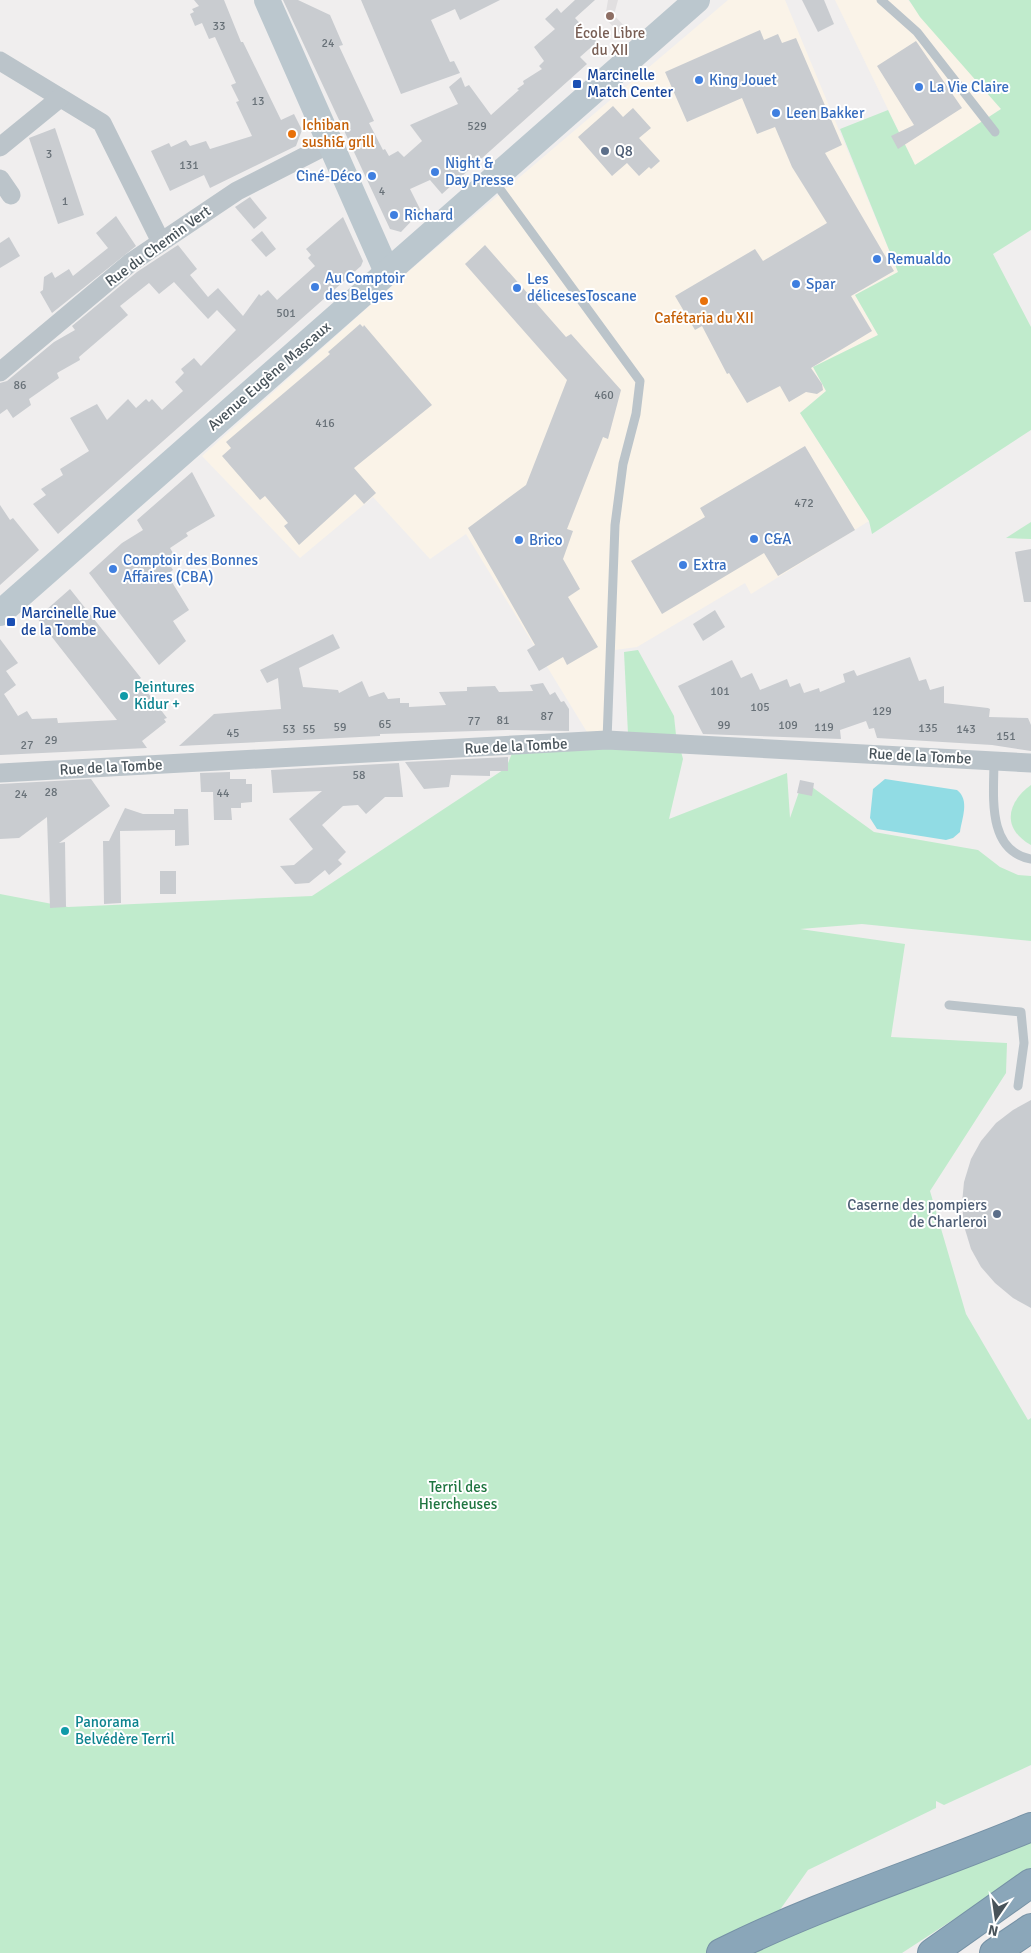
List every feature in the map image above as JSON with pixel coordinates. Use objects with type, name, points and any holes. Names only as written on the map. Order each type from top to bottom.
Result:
[{"type":"highway","points":[[721,1953],[806,1913],[947,1862],[1031,1827]]},
{"type":"highway","points":[[932,1953],[1031,1883]]},
{"type":"highway","points":[[994,1953],[1031,1928]]},
{"type":"main road","points":[[267,0],[387,272]]},
{"type":"main road","name":"Avenue Eugène Mascaux","points":[[0,613],[697,0]]},
{"type":"street","points":[[0,61],[102,123],[161,242]]},
{"type":"street","points":[[0,147],[60,98]]},
{"type":"street","name":"Rue du Chemin Vert","points":[[0,372],[130,263],[237,190],[331,143]]},
{"type":"street","points":[[0,179],[11,195]]},
{"type":"street","name":"Rue de la Tombe","points":[[0,773],[607,740],[1031,763]]},
{"type":"lane","points":[[882,0],[917,32],[995,132]]},
{"type":"lane","points":[[493,179],[640,381],[636,414],[623,464],[615,525],[607,740]]},
{"type":"lane","points":[[994,760],[995,823],[1003,839],[1014,853],[1031,859]]},
{"type":"lane","points":[[949,1005],[1021,1012],[1024,1043],[1018,1086]]},
{"type":"shaded area","name":"École Libre du XII","points":[[608,0],[618,0],[614,15],[626,28],[620,34],[605,18]]},
{"type":"shaded area","points":[[728,0],[785,0],[898,272],[855,295],[878,335],[813,367],[826,391],[800,413],[869,521],[751,594],[745,583],[637,647],[615,650],[608,734],[590,737],[466,534],[430,559],[373,497],[300,558],[202,456],[395,283]]},
{"type":"shaded area","points":[[835,0],[908,0],[1001,109],[915,165]]},
{"type":"green space","points":[[909,0],[1031,0],[1031,230],[993,254],[1031,327],[1031,430],[872,534],[869,521],[800,413],[826,391],[813,367],[878,335],[855,295],[898,272],[840,129],[888,110],[915,165],[1001,109],[920,17]]},
{"type":"green space","points":[[1031,522],[1031,539],[1006,538]]},
{"type":"green space","points":[[638,650],[674,716],[676,735],[628,734],[624,652]]},
{"type":"green space","name":"Terril des Hiercheuses","points":[[679,744],[683,759],[669,819],[787,773],[790,818],[800,789],[812,787],[874,832],[978,850],[1000,867],[1018,875],[1031,876],[1031,941],[862,924],[800,929],[905,944],[891,1037],[1007,1043],[1006,1073],[930,1191],[966,1314],[1028,1420],[1031,1418],[1031,1765],[944,1805],[936,1801],[936,1808],[808,1870],[765,1931],[721,1953],[0,1953],[0,894],[68,907],[312,896],[506,768],[515,746]]},
{"type":"green space","points":[[1031,785],[1031,845],[1015,831],[1011,816],[1016,800]]},
{"type":"green space","points":[[1031,1842],[1031,1869],[902,1953],[744,1953],[772,1938],[923,1885]]},
{"type":"water","points":[[885,779],[957,790],[961,794],[964,804],[960,832],[953,838],[946,840],[877,829],[870,818],[873,789]]},
{"type":"building","points":[[194,0],[224,0],[241,42],[243,42],[281,120],[294,114],[302,130],[296,146],[210,188],[204,175],[170,191],[151,151],[169,143],[171,147],[186,140],[190,146],[206,141],[210,149],[252,136],[236,102],[239,101],[231,85],[236,83],[215,37],[209,39],[202,23],[195,26],[190,14],[194,12],[192,9],[199,6]]},
{"type":"building","points":[[283,0],[298,0],[330,15],[343,45],[339,46],[374,121],[369,123],[383,150],[385,149],[389,156],[398,151],[404,157],[422,141],[410,125],[458,104],[449,87],[461,77],[465,87],[469,85],[491,115],[519,90],[517,89],[524,84],[523,81],[542,69],[539,66],[544,61],[534,47],[555,29],[545,19],[557,8],[561,13],[575,0],[595,0],[575,18],[597,42],[580,57],[587,64],[442,194],[430,180],[410,189],[421,211],[401,232],[390,229]]},
{"type":"building","points":[[361,0],[500,0],[460,20],[455,9],[431,20],[450,62],[454,61],[460,73],[401,94]]},
{"type":"building","points":[[802,0],[824,0],[834,24],[818,32]]},
{"type":"building","points":[[760,30],[764,40],[778,34],[782,43],[796,38],[842,145],[825,153],[894,271],[851,296],[872,331],[811,368],[822,384],[823,390],[817,394],[806,392],[789,402],[780,386],[747,403],[729,373],[727,374],[702,326],[695,330],[675,296],[755,249],[763,261],[827,223],[792,167],[775,127],[757,134],[742,98],[687,122],[665,72]]},
{"type":"building","name":"La Vie Claire","points":[[916,41],[962,108],[898,149],[891,136],[914,125],[877,66]]},
{"type":"building","points":[[613,106],[623,117],[633,108],[651,128],[639,138],[660,161],[651,169],[649,167],[639,176],[627,163],[612,176],[578,137]]},
{"type":"building","points":[[55,128],[84,215],[58,224],[29,138]]},
{"type":"building","points":[[250,197],[267,218],[254,229],[235,207]]},
{"type":"building","points":[[116,216],[136,246],[52,313],[40,292],[43,290],[44,277],[52,272],[55,278],[69,269],[73,276],[108,248],[96,233]]},
{"type":"building","points":[[343,217],[363,261],[361,266],[58,534],[33,504],[46,495],[41,489],[63,475],[60,469],[89,451],[70,418],[97,404],[107,420],[128,399],[136,408],[146,399],[149,402],[152,399],[162,410],[183,391],[175,382],[184,373],[181,369],[194,358],[201,366],[236,330],[217,310],[208,319],[174,282],[159,294],[149,283],[120,306],[128,315],[79,357],[80,360],[57,373],[59,378],[29,399],[31,405],[13,418],[7,409],[0,414],[0,383],[7,381],[54,342],[75,330],[72,326],[137,272],[178,245],[197,269],[190,275],[208,297],[218,288],[243,316],[259,294],[261,296],[268,290],[277,300],[315,266],[308,258],[311,255],[306,249]]},
{"type":"building","points":[[262,231],[276,249],[266,257],[251,240]]},
{"type":"building","points":[[9,237],[20,256],[0,268],[0,243]]},
{"type":"building","name":"Brico","points":[[485,245],[566,337],[571,334],[621,390],[608,439],[603,437],[567,529],[573,531],[563,559],[580,589],[568,597],[598,647],[567,665],[563,657],[539,671],[527,650],[535,645],[468,528],[526,485],[567,380],[465,264]]},
{"type":"building","points":[[360,324],[363,327],[364,325],[432,405],[354,468],[376,493],[364,504],[355,494],[299,545],[284,526],[288,523],[265,496],[260,500],[222,456],[231,448],[226,442],[330,354],[328,352]]},
{"type":"building","points":[[805,446],[855,530],[778,576],[764,553],[662,614],[631,561],[705,517],[700,508]]},
{"type":"building","points":[[192,472],[215,516],[186,533],[188,536],[170,548],[173,553],[166,559],[173,570],[167,574],[189,610],[173,621],[186,641],[159,665],[89,573],[122,543],[143,530],[137,520]]},
{"type":"building","points":[[0,505],[10,520],[13,518],[39,550],[0,585]]},
{"type":"building","points":[[1031,549],[1031,602],[1024,602],[1015,552]]},
{"type":"building","points":[[70,589],[141,678],[138,680],[167,718],[164,719],[166,722],[142,741],[147,748],[0,755],[0,639],[18,663],[6,671],[16,685],[4,694],[18,716],[27,711],[32,719],[57,718],[58,723],[117,720],[37,618]]},
{"type":"building","points":[[715,610],[725,627],[703,641],[693,624]]},
{"type":"building","points":[[333,634],[340,648],[299,668],[303,687],[338,690],[339,693],[362,681],[369,697],[384,692],[388,699],[400,698],[400,703],[409,703],[409,707],[446,705],[439,692],[467,691],[467,687],[495,686],[499,692],[533,691],[530,685],[543,683],[550,695],[555,692],[561,702],[564,701],[569,709],[569,731],[507,730],[380,734],[380,736],[179,746],[214,714],[281,709],[278,678],[267,683],[260,670]]},
{"type":"building","points":[[910,657],[919,681],[926,679],[930,690],[944,686],[944,703],[988,708],[990,709],[989,717],[1028,718],[1031,725],[1031,751],[992,745],[877,738],[874,728],[869,729],[866,721],[840,730],[841,739],[703,734],[678,686],[732,660],[741,678],[752,673],[760,690],[787,679],[790,687],[800,683],[804,693],[819,688],[820,692],[845,682],[843,674],[854,670],[857,676]]},
{"type":"building","points":[[508,757],[508,771],[490,771],[490,776],[451,775],[449,787],[424,789],[405,762]]},
{"type":"building","points":[[399,763],[403,797],[385,797],[366,814],[358,805],[343,806],[322,825],[346,852],[338,860],[342,864],[329,875],[325,870],[309,883],[295,884],[280,866],[294,865],[313,849],[289,819],[322,791],[273,793],[271,770]]},
{"type":"building","points":[[230,772],[230,779],[246,779],[246,784],[252,784],[252,802],[241,803],[241,808],[231,808],[232,820],[214,820],[213,792],[201,792],[200,773]]},
{"type":"building","points":[[91,779],[110,806],[59,843],[65,842],[66,907],[50,908],[47,817],[19,838],[0,839],[0,784]]},
{"type":"building","points":[[800,780],[814,783],[812,796],[797,793]]},
{"type":"building","points":[[125,808],[143,814],[174,814],[174,809],[188,809],[189,845],[175,846],[175,830],[120,831],[121,903],[104,904],[103,841],[109,841]]},
{"type":"building","points":[[160,871],[176,871],[176,894],[160,894]]},
{"type":"building","name":"Caserne des pompiers de Charleroi","points":[[1031,1100],[1031,1308],[1013,1298],[995,1283],[981,1267],[971,1249],[964,1226],[962,1203],[964,1182],[971,1159],[981,1141],[996,1123],[1013,1110]]},
{"type":"place","name":"École Libre du XII","points":[[610,16]]},
{"type":"place","name":"King Jouet","points":[[699,80]]},
{"type":"place","name":"Marcinelle Match Center","points":[[577,84]]},
{"type":"place","name":"La Vie Claire","points":[[919,87]]},
{"type":"place","name":"Leen Bakker","points":[[776,113]]},
{"type":"place","name":"Ichiban sushi& grill","points":[[292,134]]},
{"type":"place","name":"Q8","points":[[605,151]]},
{"type":"place","name":"Night & Day Presse","points":[[435,172]]},
{"type":"place","name":"Ciné-Déco","points":[[372,176]]},
{"type":"place","name":"Richard","points":[[394,215]]},
{"type":"place","name":"Remualdo","points":[[877,259]]},
{"type":"place","name":"Spar","points":[[796,284]]},
{"type":"place","name":"Au Comptoir des Belges","points":[[315,287]]},
{"type":"place","name":"Les délicesesToscane","points":[[517,288]]},
{"type":"place","name":"Cafétaria du XII","points":[[704,301]]},
{"type":"place","name":"C&A","points":[[754,539]]},
{"type":"place","name":"Brico","points":[[519,540]]},
{"type":"place","name":"Extra","points":[[683,565]]},
{"type":"place","name":"Comptoir des Bonnes Affaires (CBA)","points":[[113,569]]},
{"type":"place","name":"Marcinelle Rue de la Tombe","points":[[11,622]]},
{"type":"place","name":"Peintures Kidur +","points":[[124,696]]},
{"type":"place","name":"Caserne des pompiers de Charleroi","points":[[997,1214]]},
{"type":"place","name":"Panorama Belvédère Terril","points":[[65,1731]]}]
